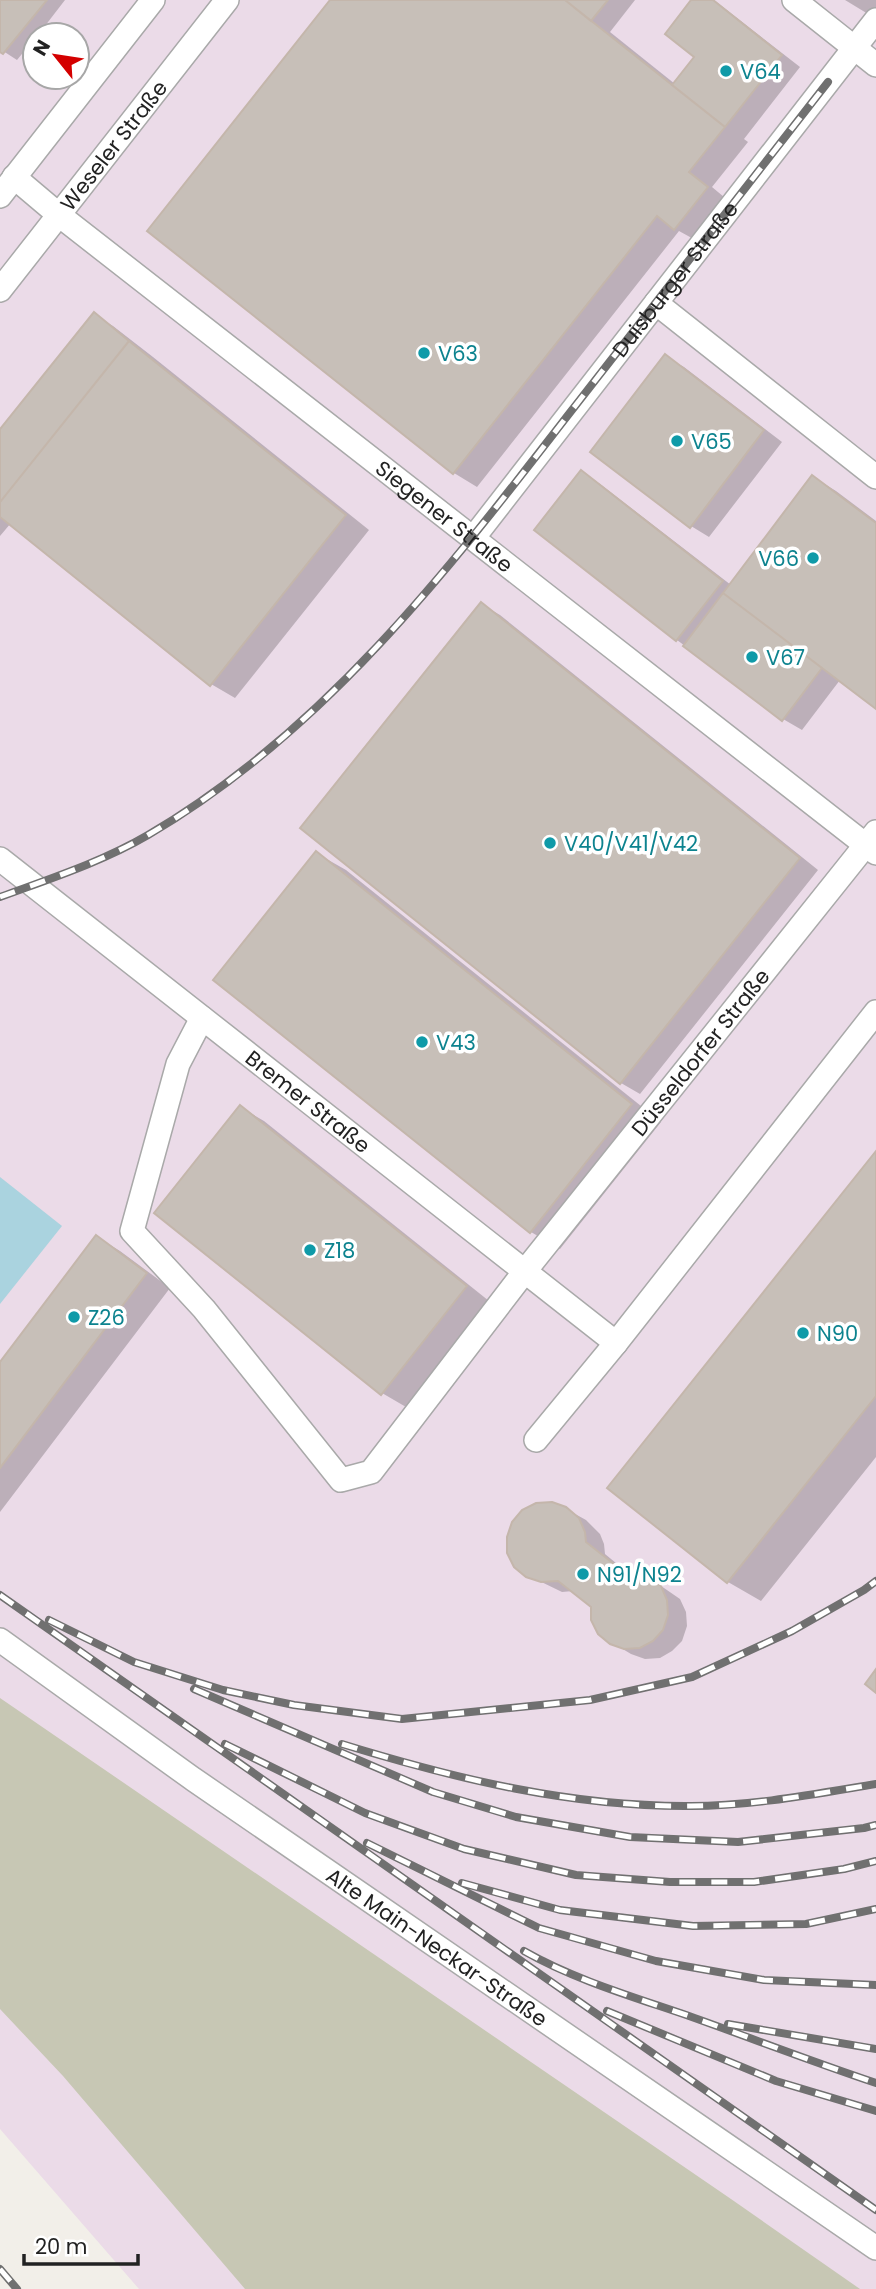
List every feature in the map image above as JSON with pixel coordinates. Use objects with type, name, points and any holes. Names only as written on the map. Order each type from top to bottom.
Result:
[{"type":"lane","points":[[7,186],[153,0]]},
{"type":"lane","name":"Weseler Straße","points":[[0,290],[227,0]]},
{"type":"lane","points":[[794,0],[876,65]]},
{"type":"lane","name":"Duisburger Straße","points":[[474,537],[876,20]]},
{"type":"lane","name":"Siegener Straße","points":[[7,186],[59,215],[873,843]]},
{"type":"lane","points":[[656,303],[876,477]]},
{"type":"lane","name":"Düsseldorfer Straße","points":[[202,1018],[178,1064],[132,1231],[204,1309],[341,1480],[372,1472],[525,1271],[873,843]]},
{"type":"lane","name":"Bremer Straße","points":[[0,859],[616,1343]]},
{"type":"lane","points":[[536,1440],[616,1343],[876,1013]]},
{"type":"lane","name":"Alte Main-Neckar-Straße","points":[[0,1640],[193,1779],[876,2248]]},
{"type":"shaded area","points":[[0,0],[876,0],[876,2289],[139,2289],[0,2129]]},
{"type":"shaded area","points":[[0,1698],[860,2289],[245,2289],[63,2076],[0,2009]]},
{"type":"water","points":[[0,1177],[62,1226],[0,1304]]},
{"type":"building","points":[[0,0],[47,0],[30,21],[21,21],[21,32],[3,54],[0,52]]},
{"type":"building","name":"V63","points":[[330,0],[565,0],[725,127],[689,172],[708,187],[674,230],[657,216],[453,474],[147,231]]},
{"type":"building","points":[[565,0],[608,0],[591,21]]},
{"type":"building","name":"V64","points":[[691,0],[713,0],[782,55],[725,127],[672,85],[694,57],[665,34]]},
{"type":"building","points":[[94,312],[129,341],[0,502],[0,429]]},
{"type":"building","points":[[129,341],[346,515],[210,686],[0,517],[0,502]]},
{"type":"building","name":"V65","points":[[665,354],[764,430],[690,528],[590,452]]},
{"type":"building","points":[[581,470],[723,581],[676,641],[534,530]]},
{"type":"building","name":"V66","points":[[812,475],[876,523],[876,709],[723,593]]},
{"type":"building","name":"V67","points":[[723,593],[822,668],[782,721],[683,646]]},
{"type":"building","name":"V40/V41/V42","points":[[481,602],[800,858],[620,1084],[300,828]]},
{"type":"building","name":"V43","points":[[316,851],[632,1104],[530,1233],[213,980]]},
{"type":"building","name":"Z18","points":[[240,1105],[467,1286],[381,1395],[154,1213]]},
{"type":"building","name":"N90","points":[[876,1151],[876,1396],[727,1583],[607,1488]]},
{"type":"building","name":"Z26","points":[[96,1235],[147,1273],[0,1468],[0,1362]]},
{"type":"building","name":"N91/N92","points":[[552,1502],[566,1507],[579,1518],[586,1542],[624,1572],[634,1571],[649,1576],[661,1586],[667,1600],[668,1615],[663,1630],[653,1641],[640,1648],[624,1649],[610,1644],[598,1634],[591,1620],[591,1607],[558,1581],[541,1582],[526,1577],[514,1567],[507,1553],[507,1537],[512,1522],[522,1510],[536,1503]]},
{"type":"building","points":[[876,1669],[876,1693],[865,1684]]},
{"type":"railway","points":[[0,897],[94,862],[148,835],[212,794],[271,748],[327,697],[380,644],[479,529],[828,82]]},
{"type":"railway","points":[[49,1620],[134,1662],[223,1690],[294,1705],[402,1719],[590,1700],[692,1677],[792,1631],[876,1581]]},
{"type":"railway","points":[[0,1595],[876,2210]]},
{"type":"railway","points":[[194,1689],[433,1792],[516,1817],[630,1837],[738,1842],[876,1825]]},
{"type":"railway","points":[[225,1744],[365,1813],[464,1849],[576,1875],[670,1882],[754,1882],[844,1869],[876,1861]]},
{"type":"railway","points":[[342,1744],[471,1779],[602,1802],[691,1806],[737,1804],[876,1784]]},
{"type":"railway","points":[[367,1843],[539,1928],[656,1961],[764,1980],[876,1985]]},
{"type":"railway","points":[[462,1883],[560,1910],[693,1926],[806,1924],[876,1909]]},
{"type":"railway","points":[[524,1951],[605,1987],[876,2083]]},
{"type":"railway","points":[[607,2011],[776,2081],[876,2111]]},
{"type":"railway","points":[[728,2024],[876,2049]]},
{"type":"railway","points":[[0,2269],[17,2289]]},
{"type":"place","name":"V64","points":[[726,71]]},
{"type":"place","name":"V63","points":[[424,353]]},
{"type":"place","name":"V65","points":[[677,441]]},
{"type":"place","name":"V66","points":[[813,558]]},
{"type":"place","name":"V67","points":[[752,657]]},
{"type":"place","name":"V40/V41/V42","points":[[550,843]]},
{"type":"place","name":"V43","points":[[422,1042]]},
{"type":"place","name":"Z18","points":[[310,1250]]},
{"type":"place","name":"Z26","points":[[74,1317]]},
{"type":"place","name":"N90","points":[[803,1333]]},
{"type":"place","name":"N91/N92","points":[[583,1574]]}]
